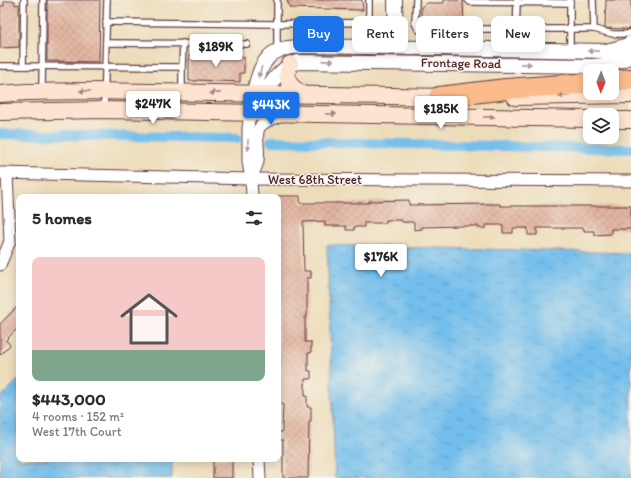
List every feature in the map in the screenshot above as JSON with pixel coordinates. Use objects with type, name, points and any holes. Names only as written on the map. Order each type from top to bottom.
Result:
[{"type":"highway","points":[[619,80],[631,79]]},
{"type":"highway","points":[[438,97],[506,89],[583,83]]},
{"type":"main road","points":[[290,64],[287,75],[289,82],[292,88],[302,94]]},
{"type":"main road","points":[[0,94],[42,92],[182,92],[507,98],[631,95]]},
{"type":"main road","points":[[0,112],[104,110],[583,119]]},
{"type":"main road","points":[[619,120],[631,120]]},
{"type":"street","points":[[395,0],[395,16]]},
{"type":"street","name":"Frontage Road","points":[[545,50],[607,51],[631,43]]},
{"type":"street","name":"Frontage Road","points":[[275,53],[294,47],[306,46],[352,47]]},
{"type":"street","name":"Frontage Road","points":[[408,48],[491,50]]},
{"type":"street","points":[[375,62],[387,57],[392,52]]},
{"type":"street","points":[[259,94],[262,67],[275,53]]},
{"type":"street","name":"Frontage Road","points":[[290,64],[304,61],[569,65],[610,64],[625,60],[631,56]]},
{"type":"street","points":[[252,194],[248,162],[248,128],[250,112],[259,94],[290,64]]},
{"type":"street","points":[[251,179],[258,162],[258,132],[260,125],[266,121],[292,113]]},
{"type":"street","points":[[0,265],[10,241],[4,173]]},
{"type":"street","name":"West 68th Street","points":[[4,173],[251,179],[631,181]]},
{"type":"street","points":[[259,462],[260,478]]},
{"type":"lane","points":[[23,66],[24,0]]},
{"type":"lane","points":[[42,92],[43,0]]},
{"type":"lane","points":[[104,110],[107,0]]},
{"type":"lane","points":[[275,53],[277,0]]},
{"type":"lane","points":[[369,0],[369,16]]},
{"type":"lane","points":[[416,0],[416,24]]},
{"type":"lane","points":[[468,0],[470,2],[570,1],[569,65]]},
{"type":"lane","points":[[593,0],[594,29]]},
{"type":"lane","points":[[517,1],[517,16]]},
{"type":"lane","points":[[106,22],[277,24],[352,22]]},
{"type":"lane","points":[[545,30],[594,29],[613,34],[628,34],[631,32]]},
{"type":"lane","points":[[106,43],[247,44]]},
{"type":"lane","points":[[182,92],[183,43]]},
{"type":"lane","points":[[0,66],[182,67]]},
{"type":"water","points":[[327,245],[631,253],[631,478],[335,478]]},
{"type":"water","points":[[16,382],[16,462],[172,462],[172,478],[0,478],[0,398]]},
{"type":"building","points":[[47,0],[100,0],[99,62],[47,61]]},
{"type":"building","points":[[287,0],[362,0],[363,10],[290,8]]},
{"type":"building","points":[[444,0],[463,0],[464,16],[421,16],[421,7],[427,3],[444,3]]},
{"type":"building","points":[[606,0],[631,0],[631,26],[628,29],[605,28]]},
{"type":"building","points":[[4,1],[15,1],[15,5],[19,4],[19,47],[0,48],[0,6],[4,6]]},
{"type":"building","points":[[189,55],[239,55],[239,57],[244,57],[244,73],[240,73],[240,82],[189,81]]},
{"type":"building","points":[[281,196],[300,196],[300,203],[369,203],[369,201],[409,200],[409,205],[500,204],[500,206],[631,206],[631,229],[611,229],[611,234],[594,235],[594,231],[584,231],[584,228],[537,228],[537,235],[528,235],[528,228],[513,228],[513,233],[503,233],[503,225],[486,225],[486,228],[478,228],[478,226],[422,227],[422,229],[414,230],[414,223],[412,222],[386,220],[386,223],[364,223],[364,227],[354,227],[354,230],[346,230],[346,226],[325,226],[325,221],[303,222],[304,271],[311,271],[311,278],[307,278],[307,317],[305,317],[305,342],[311,342],[311,353],[308,353],[308,371],[311,371],[311,379],[305,379],[305,396],[307,396],[307,407],[311,407],[311,421],[309,421],[308,478],[283,478],[283,440],[281,440],[281,432],[283,404],[281,404]]},
{"type":"building","points":[[16,308],[16,330],[6,340],[10,345],[0,355],[0,324]]},
{"type":"building","points":[[213,462],[232,462],[232,478],[213,478]]},
{"type":"waterway","points":[[0,134],[237,138]]},
{"type":"waterway","points":[[271,141],[631,149]]}]
